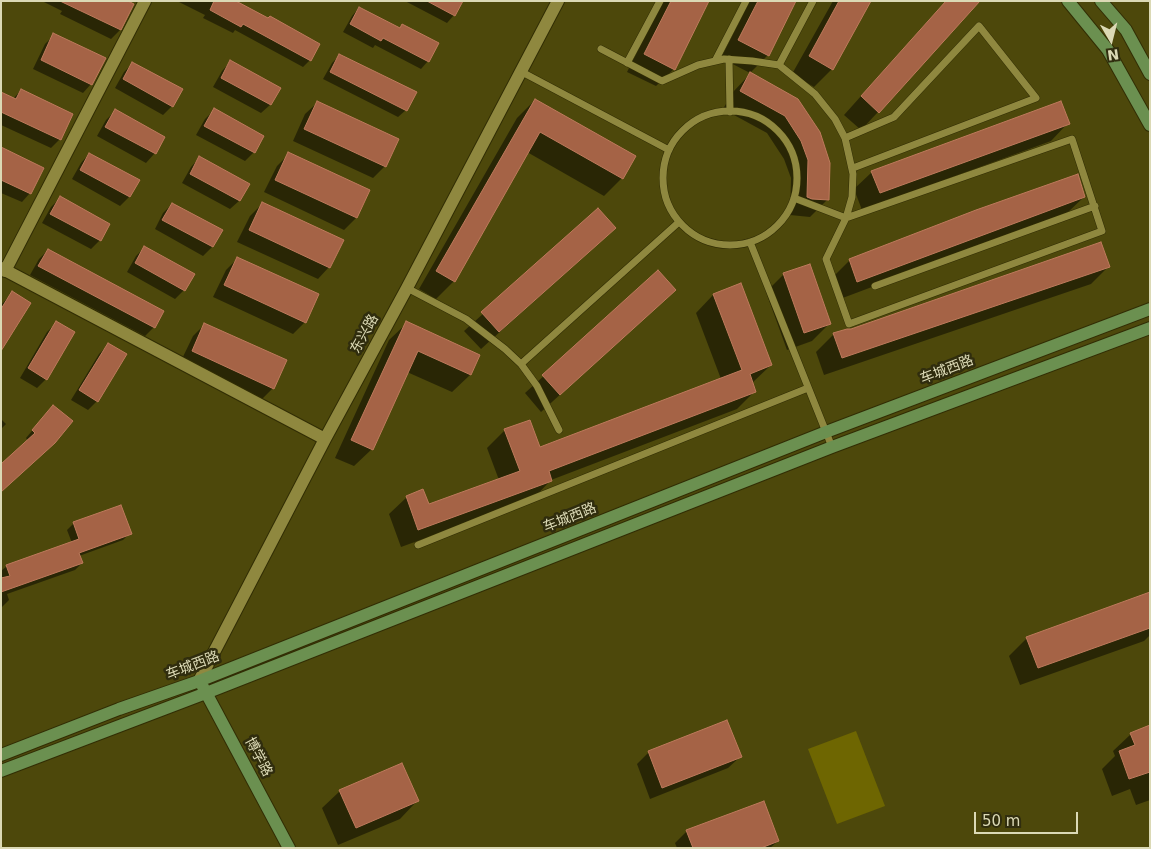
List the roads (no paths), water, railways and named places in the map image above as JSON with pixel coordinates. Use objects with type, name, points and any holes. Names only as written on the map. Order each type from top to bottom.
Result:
[{"type":"main road","points":[[1068,1],[1108,50],[1150,125]]},
{"type":"main road","points":[[1101,1],[1126,30],[1150,74]]},
{"type":"main road","name":"车城西路","points":[[1,755],[119,709],[199,681],[826,432],[1150,309]]},
{"type":"main road","points":[[1,771],[206,693],[832,447],[1150,328]]},
{"type":"main road","name":"博学路","points":[[199,681],[289,848]]},
{"type":"street","points":[[145,1],[3,270],[324,439]]},
{"type":"street","name":"东兴路","points":[[199,681],[324,439],[407,288],[558,1]]},
{"type":"lane","points":[[627,63],[660,1]]},
{"type":"lane","points":[[715,61],[746,1]]},
{"type":"lane","points":[[779,65],[813,1]]},
{"type":"lane","points":[[845,138],[894,117],[980,26],[1036,98],[852,168]]},
{"type":"lane","points":[[601,49],[662,81],[698,65],[729,59],[779,65],[815,94],[835,119],[845,138],[852,168],[852,197],[846,218],[826,259],[849,324],[1102,231],[1072,139],[846,218],[794,198]]},
{"type":"lane","points":[[729,59],[730,112]]},
{"type":"lane","points":[[520,71],[669,150]]},
{"type":"lane","points":[[730,112],[748,114],[764,121],[778,132],[789,146],[795,163],[797,180],[794,198],[784,217],[769,232],[750,242],[735,245],[705,240],[691,233],[679,222],[668,202],[663,180],[664,165],[669,150],[677,137],[688,126],[708,116],[730,112]]},
{"type":"lane","points":[[875,286],[1095,206]]},
{"type":"lane","points":[[521,364],[679,222]]},
{"type":"lane","points":[[750,242],[832,447]]},
{"type":"lane","points":[[407,288],[466,319],[505,349],[521,364],[537,386],[559,430]]},
{"type":"lane","points":[[418,545],[808,388]]}]
